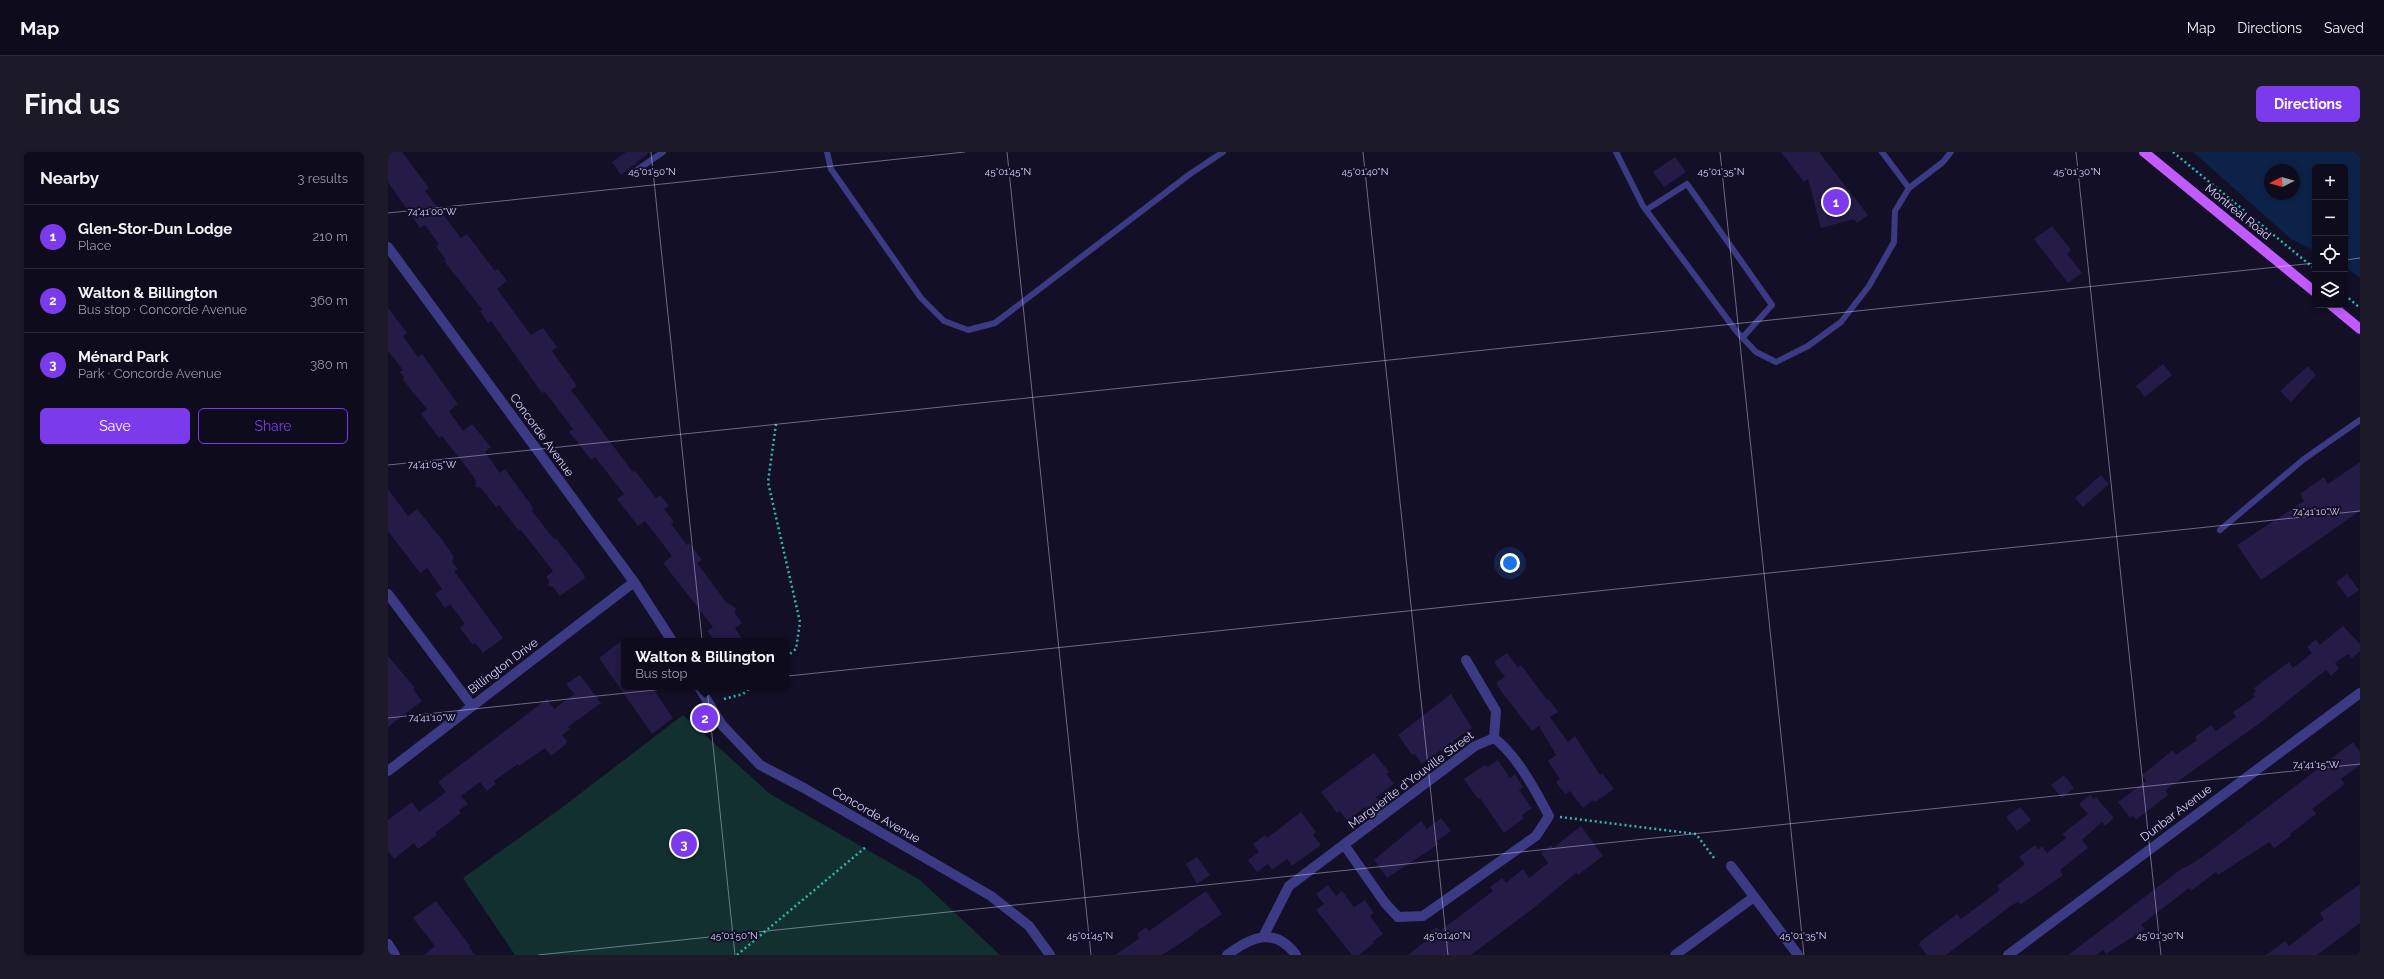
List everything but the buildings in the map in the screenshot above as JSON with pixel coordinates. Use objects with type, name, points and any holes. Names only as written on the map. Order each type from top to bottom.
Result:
[{"type":"main road","name":"Montreal Road","points":[[2144,152],[2312,290]]},
{"type":"main road","points":[[2335,308],[2360,329]]},
{"type":"street","name":"Concorde Avenue","points":[[388,247],[634,582],[670,638]]},
{"type":"street","name":"Billington Drive","points":[[388,770],[634,582]]},
{"type":"street","points":[[388,594],[472,706]]},
{"type":"street","name":"Marguerite d'Youville Street","points":[[1466,660],[1496,711],[1494,738]]},
{"type":"street","name":"Concorde Avenue","points":[[701,690],[722,725],[760,765],[804,788],[990,896],[1029,926],[1050,955]]},
{"type":"street","name":"Dunbar Avenue","points":[[2008,955],[2360,693]]},
{"type":"street","name":"Marguerite d'Youville Street","points":[[1345,846],[1385,903],[1398,917],[1423,916],[1536,836],[1549,816],[1538,796],[1504,745],[1494,738]]},
{"type":"street","name":"Marguerite d'Youville Street","points":[[1263,937],[1289,886],[1345,846],[1475,746],[1494,738]]},
{"type":"street","points":[[1731,866],[1798,955]]},
{"type":"street","points":[[1675,955],[1754,896]]},
{"type":"street","points":[[1227,955],[1250,938],[1263,937],[1277,938],[1288,945],[1296,955]]},
{"type":"street","points":[[388,944],[395,955]]},
{"type":"lane","points":[[637,170],[663,152]]},
{"type":"lane","points":[[827,152],[832,169],[921,298],[944,321],[968,330],[995,323],[1190,174],[1223,152]]},
{"type":"lane","points":[[1616,152],[1646,210],[1743,338],[1756,352],[1776,362],[1808,346],[1841,322],[1869,286],[1894,242],[1895,211],[1909,188],[1943,162],[1951,152]]},
{"type":"lane","points":[[1882,152],[1909,188]]},
{"type":"lane","points":[[1646,210],[1686,184],[1772,305],[1743,338]]},
{"type":"lane","points":[[2220,530],[2304,459],[2360,420]]},
{"type":"path","points":[[2173,152],[2312,267]]},
{"type":"path","points":[[2348,298],[2360,308]]},
{"type":"path","points":[[776,424],[768,482],[800,622],[796,649],[789,655]]},
{"type":"path","points":[[724,699],[743,694],[748,690]]},
{"type":"path","points":[[1549,816],[1696,834],[1714,858]]},
{"type":"path","points":[[738,955],[867,846]]},
{"type":"green space","points":[[683,715],[770,794],[920,880],[1000,955],[515,955],[463,878],[560,809]]},
{"type":"water","points":[[2193,152],[2360,152],[2360,278],[2348,269],[2348,164],[2312,164],[2312,250],[2291,239]]},
{"type":"place","name":"Glen-Stor-Dun Lodge","points":[[1836,202]]},
{"type":"place","name":"Walton & Billington","points":[[705,718]]},
{"type":"place","name":"Ménard Park","points":[[684,844]]}]
